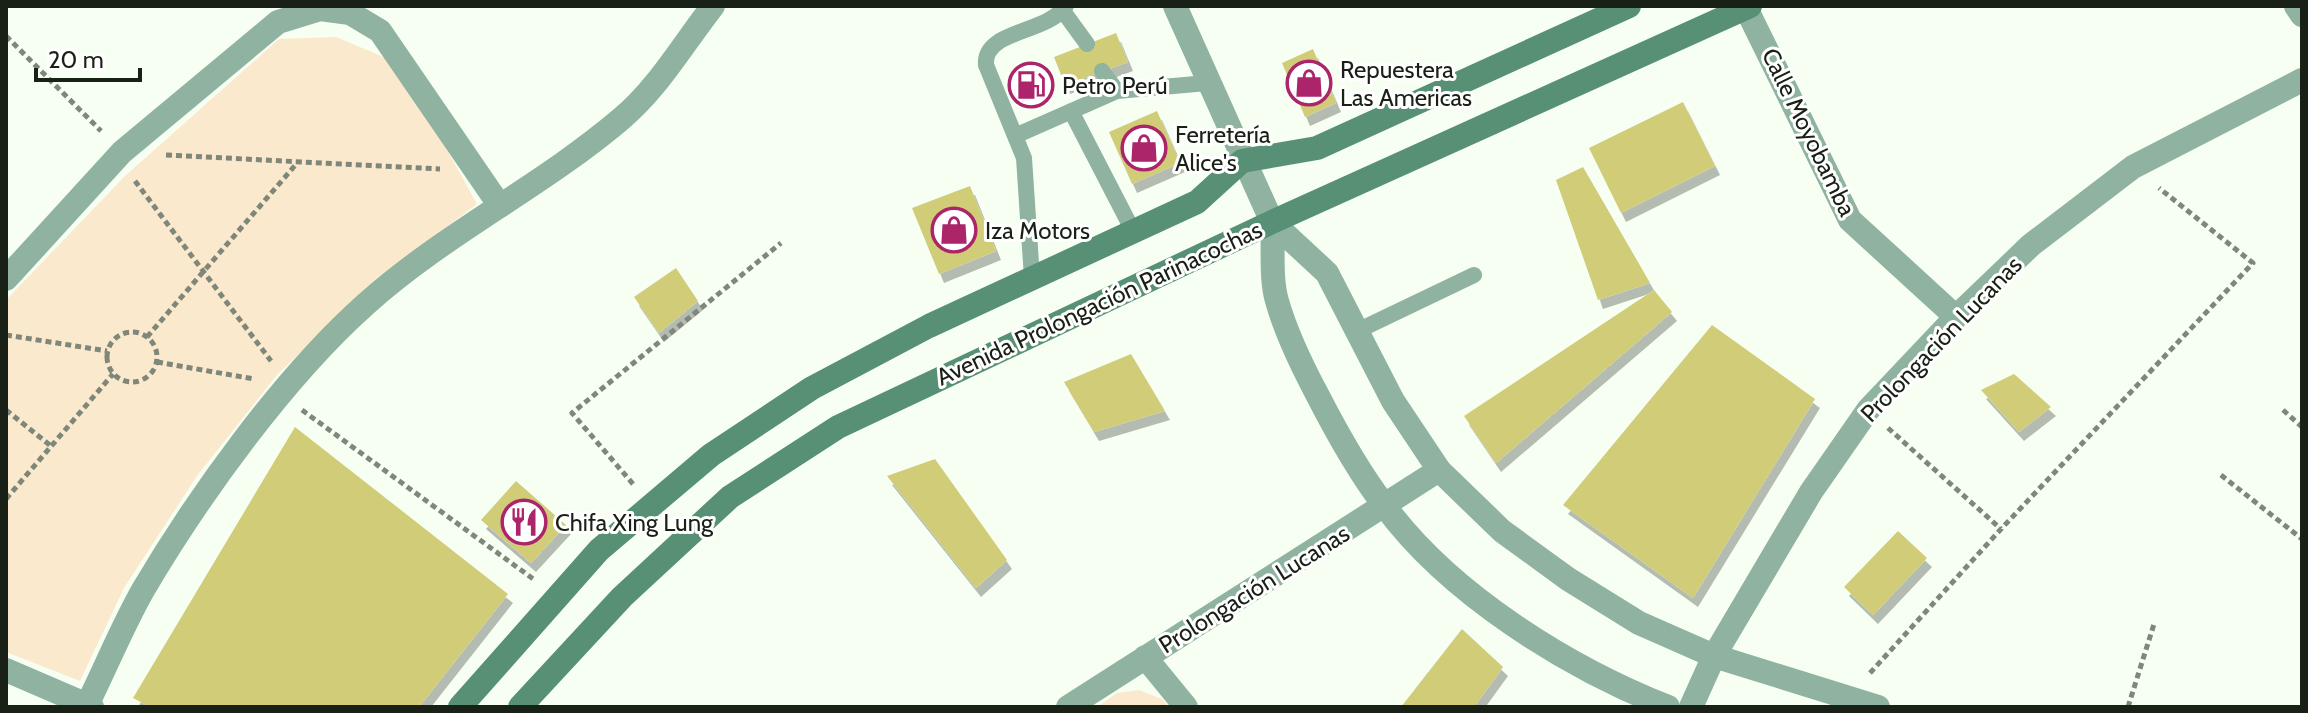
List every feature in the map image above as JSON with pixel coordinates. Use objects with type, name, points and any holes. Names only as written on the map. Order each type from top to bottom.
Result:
[{"type":"main road","points":[[1242,161],[1317,148],[1629,6]]},
{"type":"main road","name":"Avenida Prolongación Parinacochas","points":[[520,707],[622,597],[730,497],[814,442],[976,359],[1745,7]]},
{"type":"main road","name":"Avenida Prolongación Parinacochas","points":[[460,707],[599,550],[711,455],[812,388],[929,326],[1197,202],[1242,161]]},
{"type":"street","points":[[1175,6],[1272,222],[1327,273],[1393,401],[1439,470],[1502,531],[1568,579],[1639,623],[1714,656],[1846,702],[1878,707]]},
{"type":"street","points":[[2296,6],[2302,15]]},
{"type":"street","name":"Calle Moyobamba","points":[[1745,7],[1850,220],[1956,317]]},
{"type":"street","points":[[6,279],[120,155],[278,22],[303,12],[330,9],[350,13],[380,31],[500,206]]},
{"type":"street","points":[[6,670],[90,706],[142,592],[210,487],[286,390],[365,304],[423,257],[568,161],[624,116],[663,75],[704,11]]},
{"type":"street","name":"Prolongación Lucanas","points":[[1691,707],[1714,656],[1811,492],[1868,410],[1956,317],[2031,245],[2133,167],[2302,80]]},
{"type":"street","points":[[1272,222],[1276,299],[1304,369],[1338,435],[1385,507],[1431,556],[1544,647],[1609,683],[1668,707]]},
{"type":"street","name":"Prolongación Lucanas","points":[[1068,707],[1439,470]]},
{"type":"street","points":[[1145,657],[1186,707]]},
{"type":"lane","points":[[1032,278],[1024,158],[986,65],[985,54],[993,43],[1045,25],[1064,8],[1087,44]]},
{"type":"lane","points":[[1102,71],[1117,91]]},
{"type":"lane","points":[[1015,136],[1117,91],[1207,83]]},
{"type":"lane","points":[[1071,111],[1133,231]]},
{"type":"lane","points":[[1355,332],[1474,275]]},
{"type":"path","points":[[6,36],[120,155],[286,390],[556,596]]},
{"type":"path","points":[[120,155],[438,168],[451,176]]},
{"type":"path","points":[[147,337],[299,161]]},
{"type":"path","points":[[1846,702],[2001,529],[2253,263],[2133,167]]},
{"type":"path","points":[[651,504],[572,413],[781,243]]},
{"type":"path","points":[[131,332],[147,337],[157,350],[157,362],[151,374],[136,382],[113,374],[107,351],[123,334],[131,332]]},
{"type":"path","points":[[6,335],[107,351]]},
{"type":"path","points":[[157,362],[286,390]]},
{"type":"path","points":[[6,499],[113,374]]},
{"type":"path","points":[[6,410],[51,446]]},
{"type":"path","points":[[1868,410],[2001,529]]},
{"type":"path","points":[[2283,410],[2302,427]]},
{"type":"path","points":[[2221,475],[2302,539]]},
{"type":"path","points":[[2128,707],[2154,624]]},
{"type":"shaded area","points":[[336,37],[386,58],[429,117],[477,204],[371,284],[277,375],[197,476],[124,588],[80,681],[6,652],[6,300],[125,176],[279,39]]},
{"type":"shaded area","points":[[1139,690],[1162,699],[1169,707],[1097,707],[1117,693]]},
{"type":"building","points":[[1116,33],[1128,62],[1065,85],[1054,57]]},
{"type":"building","name":"Repuestera Las Americas","points":[[1313,49],[1336,103],[1305,117],[1282,63]]},
{"type":"building","points":[[1683,102],[1715,166],[1621,213],[1589,148]]},
{"type":"building","name":"Ferretería Alice's","points":[[1157,111],[1180,163],[1132,184],[1109,132]]},
{"type":"building","points":[[1583,167],[1650,283],[1598,300],[1556,180]]},
{"type":"building","name":"Iza Motors","points":[[970,186],[996,251],[939,274],[912,208]]},
{"type":"building","points":[[676,268],[698,301],[659,333],[634,297]]},
{"type":"building","points":[[1654,290],[1672,312],[1496,463],[1464,416]]},
{"type":"building","points":[[1712,325],[1815,399],[1693,598],[1563,505]]},
{"type":"building","points":[[1131,354],[1165,411],[1094,432],[1064,382]]},
{"type":"building","points":[[2014,374],[2051,407],[2019,432],[1981,390]]},
{"type":"building","points":[[295,427],[508,594],[419,707],[150,707],[133,698]]},
{"type":"building","points":[[935,459],[1007,560],[976,588],[887,476]]},
{"type":"building","name":"Chifa Xing Lung","points":[[516,481],[566,525],[531,563],[481,520]]},
{"type":"building","points":[[1898,531],[1927,558],[1873,615],[1844,587]]},
{"type":"building","points":[[1462,629],[1503,667],[1474,707],[1401,707]]},
{"type":"place","name":"Repuestera Las Americas","points":[[1309,83]]},
{"type":"place","name":"Petro Perú","points":[[1031,85]]},
{"type":"place","name":"Ferretería Alice's","points":[[1144,148]]},
{"type":"place","name":"Iza Motors","points":[[954,230]]},
{"type":"place","name":"Chifa Xing Lung","points":[[524,522]]}]
